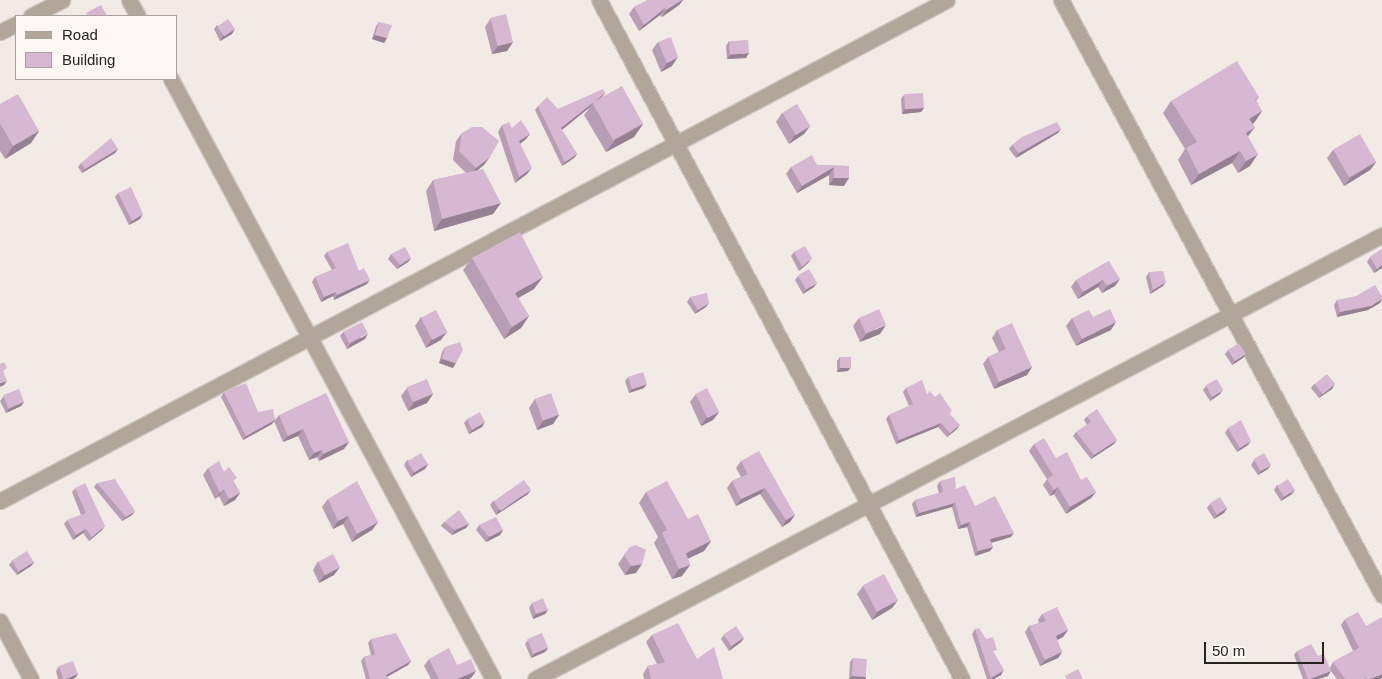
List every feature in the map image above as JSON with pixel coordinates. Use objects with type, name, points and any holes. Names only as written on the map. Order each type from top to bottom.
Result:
[{"type":"street","points":[[33,15],[62,0]]},
{"type":"street","points":[[129,0],[137,15]]},
{"type":"street","points":[[599,0],[962,679]]},
{"type":"street","points":[[0,501],[947,0]]},
{"type":"street","points":[[1061,0],[1382,595]]},
{"type":"street","points":[[0,32],[15,24]]},
{"type":"street","points":[[172,80],[493,679]]},
{"type":"street","points":[[535,679],[1382,234]]},
{"type":"street","points":[[0,621],[31,679]]},
{"type":"building","points":[[648,0],[682,0],[666,10],[665,8],[644,25],[634,7]]},
{"type":"building","points":[[101,5],[106,15],[87,15],[86,13]]},
{"type":"building","points":[[506,14],[513,42],[497,46],[490,18]]},
{"type":"building","points":[[228,19],[235,29],[224,36],[217,26]]},
{"type":"building","points":[[379,22],[392,25],[387,38],[375,35]]},
{"type":"building","points":[[671,37],[678,57],[667,63],[658,42]]},
{"type":"building","points":[[748,40],[749,53],[730,54],[729,41]]},
{"type":"building","points":[[1237,61],[1259,97],[1255,99],[1262,111],[1249,119],[1255,127],[1246,133],[1258,154],[1246,161],[1240,151],[1199,174],[1186,148],[1197,142],[1171,101]]},
{"type":"building","points":[[622,86],[643,124],[613,140],[592,102]]},
{"type":"building","points":[[603,89],[605,93],[561,128],[577,154],[565,162],[538,106],[547,97],[558,109]]},
{"type":"building","points":[[923,93],[924,108],[905,109],[904,94]]},
{"type":"building","points":[[18,94],[39,131],[13,146],[0,123],[0,104]]},
{"type":"building","points":[[797,104],[810,126],[796,135],[782,113]]},
{"type":"building","points":[[521,120],[530,134],[519,141],[532,168],[519,177],[502,125],[509,122],[512,128]]},
{"type":"building","points":[[1057,122],[1061,129],[1019,153],[1012,145],[1022,137]]},
{"type":"building","points":[[472,127],[482,127],[499,141],[490,157],[476,168],[459,151],[462,133]]},
{"type":"building","points":[[1360,134],[1376,162],[1349,177],[1333,150]]},
{"type":"building","points":[[111,138],[118,149],[85,169],[81,163]]},
{"type":"building","points":[[812,155],[817,165],[849,166],[849,178],[834,178],[834,167],[802,186],[791,167]]},
{"type":"building","points":[[483,169],[501,203],[442,219],[433,180]]},
{"type":"building","points":[[131,187],[143,214],[132,221],[118,193]]},
{"type":"building","points":[[520,232],[543,277],[515,293],[529,316],[512,327],[472,258]]},
{"type":"building","points":[[348,243],[359,271],[364,268],[370,280],[337,295],[336,292],[324,297],[315,277],[336,268],[327,252]]},
{"type":"building","points":[[805,246],[812,258],[802,267],[794,252]]},
{"type":"building","points":[[405,247],[411,258],[400,265],[391,254]]},
{"type":"building","points":[[1382,249],[1382,265],[1377,269],[1370,257]]},
{"type":"building","points":[[1109,261],[1120,279],[1107,286],[1103,280],[1083,292],[1076,280]]},
{"type":"building","points":[[809,269],[817,283],[806,289],[798,276]]},
{"type":"building","points":[[1163,271],[1166,282],[1153,290],[1149,272]]},
{"type":"building","points":[[1375,285],[1382,299],[1371,306],[1340,312],[1337,300],[1356,296]]},
{"type":"building","points":[[707,293],[709,303],[698,310],[690,297]]},
{"type":"building","points":[[879,309],[886,325],[866,333],[859,318]]},
{"type":"building","points":[[1110,309],[1116,322],[1082,339],[1072,318],[1089,310],[1093,317]]},
{"type":"building","points":[[436,310],[447,332],[432,340],[421,318]]},
{"type":"building","points":[[362,322],[368,334],[349,343],[343,332]]},
{"type":"building","points":[[1012,323],[1032,367],[999,382],[988,357],[1006,349],[997,330]]},
{"type":"building","points":[[460,342],[463,350],[456,363],[442,359],[445,347]]},
{"type":"building","points":[[1239,343],[1246,354],[1235,361],[1228,350]]},
{"type":"building","points":[[840,357],[851,357],[851,368],[840,368]]},
{"type":"building","points":[[4,362],[7,368],[3,371],[7,381],[0,383],[0,364]]},
{"type":"building","points":[[643,372],[647,384],[632,389],[628,377]]},
{"type":"building","points":[[1327,374],[1335,384],[1323,394],[1315,384]]},
{"type":"building","points":[[427,379],[433,394],[413,402],[407,387]]},
{"type":"building","points":[[1217,379],[1223,390],[1212,397],[1206,385]]},
{"type":"building","points":[[922,380],[927,394],[930,391],[935,397],[940,393],[952,411],[949,413],[960,425],[950,433],[941,423],[899,440],[889,415],[913,404],[906,388]]},
{"type":"building","points":[[246,383],[258,412],[273,409],[275,420],[246,436],[224,392]]},
{"type":"building","points":[[707,388],[719,412],[708,418],[695,394]]},
{"type":"building","points":[[19,389],[24,402],[8,408],[3,395]]},
{"type":"building","points":[[326,393],[349,442],[323,454],[322,450],[314,453],[303,429],[288,436],[279,415]]},
{"type":"building","points":[[551,393],[559,415],[543,420],[535,399]]},
{"type":"building","points":[[1097,409],[1117,440],[1094,455],[1076,432],[1091,422],[1087,416]]},
{"type":"building","points":[[480,412],[485,422],[472,430],[467,419]]},
{"type":"building","points":[[1241,420],[1251,441],[1240,448],[1228,428]]},
{"type":"building","points":[[1044,438],[1056,458],[1067,452],[1081,480],[1087,477],[1096,492],[1070,507],[1058,487],[1054,490],[1047,479],[1053,475],[1034,444]]},
{"type":"building","points":[[759,451],[795,515],[786,520],[765,488],[741,499],[732,481],[748,474],[741,461]]},
{"type":"building","points":[[421,453],[428,464],[414,473],[407,461]]},
{"type":"building","points":[[1264,453],[1271,465],[1261,471],[1254,459]]},
{"type":"building","points":[[219,461],[224,472],[229,467],[237,478],[233,481],[240,493],[229,499],[224,489],[220,493],[208,468]]},
{"type":"building","points":[[955,477],[956,489],[965,485],[975,506],[995,496],[1014,533],[990,539],[993,547],[978,551],[970,522],[961,525],[955,503],[919,513],[915,500],[943,492],[940,481]]},
{"type":"building","points":[[115,479],[135,511],[126,517],[97,483]]},
{"type":"building","points":[[1288,479],[1295,490],[1284,497],[1277,486]]},
{"type":"building","points":[[524,480],[531,490],[501,511],[494,501]]},
{"type":"building","points":[[357,481],[378,522],[357,534],[348,516],[338,521],[328,499]]},
{"type":"building","points":[[667,481],[688,519],[698,514],[711,541],[686,553],[690,565],[679,569],[662,533],[667,530],[646,492]]},
{"type":"building","points":[[85,483],[105,526],[92,537],[86,529],[76,535],[67,520],[86,513],[75,488]]},
{"type":"building","points":[[1220,497],[1227,508],[1217,514],[1210,503]]},
{"type":"building","points":[[459,510],[469,524],[455,530],[444,522]]},
{"type":"building","points":[[496,517],[503,530],[489,537],[479,525]]},
{"type":"building","points":[[636,545],[646,550],[642,564],[631,566],[624,555],[630,547]]},
{"type":"building","points":[[27,551],[34,562],[19,572],[12,561]]},
{"type":"building","points":[[333,554],[340,567],[325,575],[318,562]]},
{"type":"building","points":[[884,574],[898,600],[877,612],[863,585]]},
{"type":"building","points":[[543,598],[548,610],[536,614],[532,603]]},
{"type":"building","points":[[1057,607],[1068,630],[1056,636],[1062,652],[1045,660],[1029,626],[1046,621],[1042,614]]},
{"type":"building","points":[[1358,612],[1366,626],[1382,617],[1382,674],[1370,679],[1345,679],[1333,662],[1359,648],[1345,619]]},
{"type":"building","points":[[678,623],[697,659],[714,647],[723,679],[651,679],[648,666],[665,662],[652,635]]},
{"type":"building","points":[[736,626],[744,638],[731,646],[724,634]]},
{"type":"building","points":[[979,628],[986,639],[993,637],[997,650],[993,651],[1004,670],[991,678],[975,629]]},
{"type":"building","points":[[396,633],[411,661],[386,675],[389,679],[370,679],[364,657],[375,654],[371,639]]},
{"type":"building","points":[[542,633],[548,648],[533,654],[527,639]]},
{"type":"building","points":[[1311,644],[1318,656],[1324,654],[1331,671],[1308,679],[1297,651]]},
{"type":"building","points":[[449,648],[457,665],[471,659],[476,671],[457,679],[439,679],[429,659]]},
{"type":"building","points":[[853,658],[867,659],[866,677],[852,676]]},
{"type":"building","points":[[73,661],[78,674],[63,679],[59,666]]},
{"type":"building","points":[[1078,669],[1083,679],[1067,679],[1065,676]]}]
